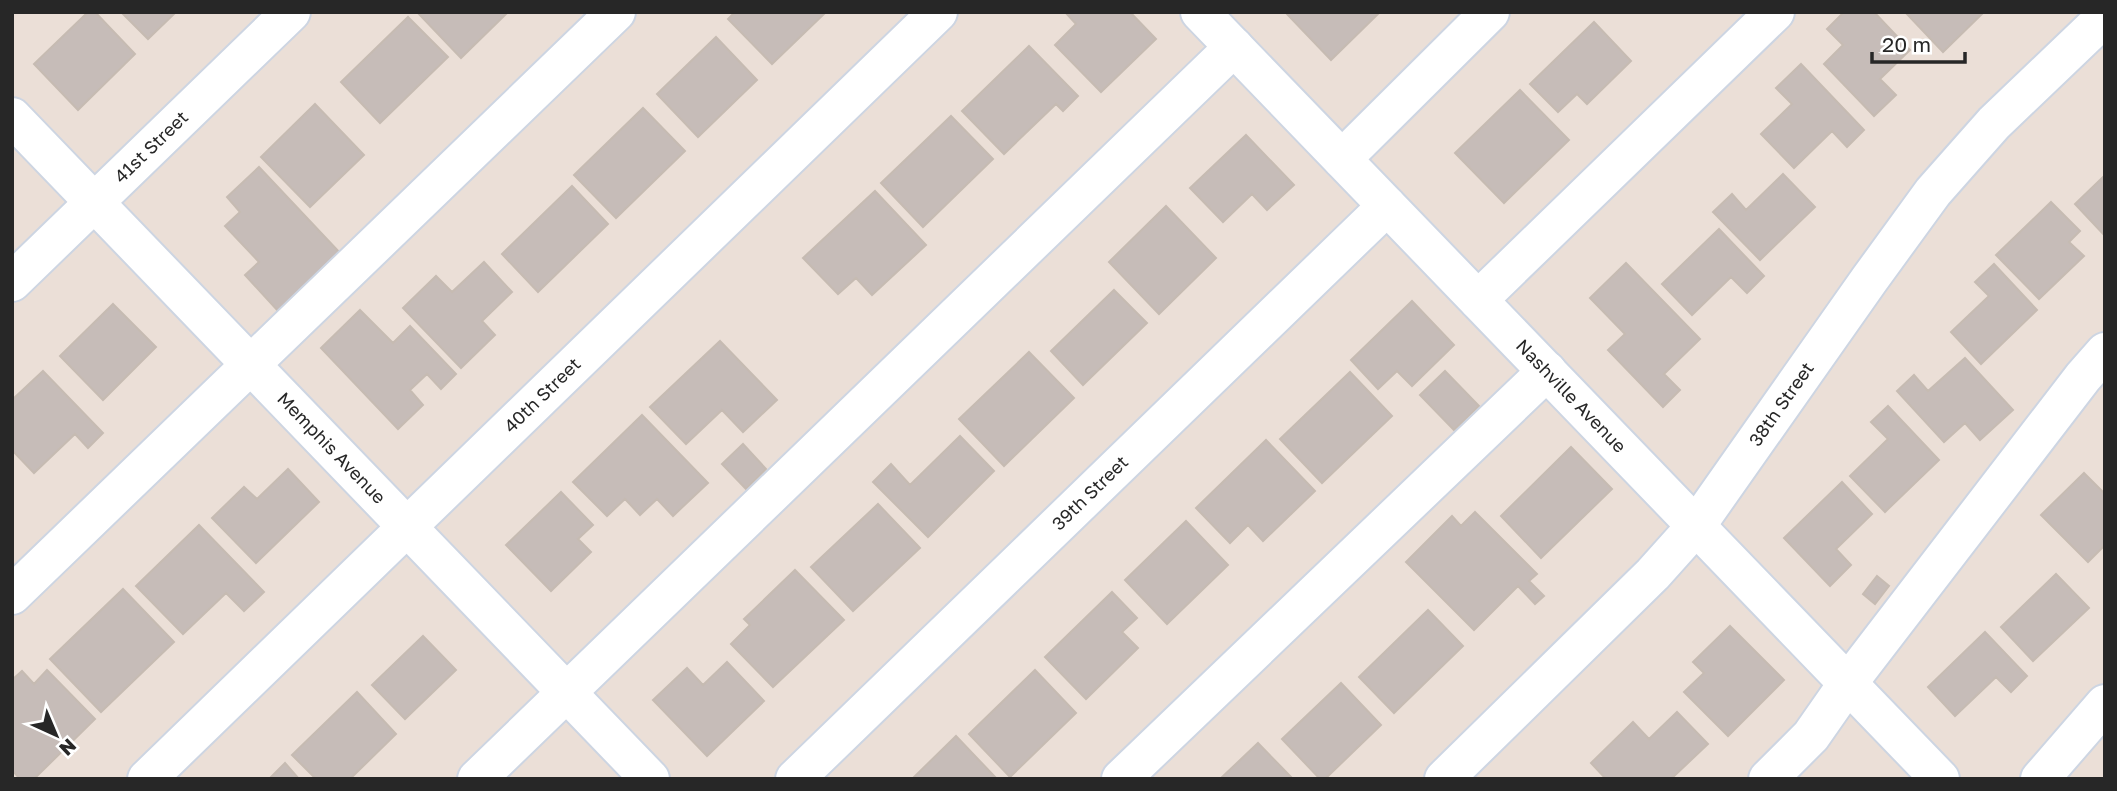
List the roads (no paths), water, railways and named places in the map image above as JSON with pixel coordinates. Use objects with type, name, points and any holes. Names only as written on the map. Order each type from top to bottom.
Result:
[{"type":"street","name":"41st Street","points":[[12,282],[291,12]]},
{"type":"street","points":[[12,595],[616,12]]},
{"type":"street","name":"40th Street","points":[[147,779],[938,12]]},
{"type":"street","points":[[1342,159],[1490,12]]},
{"type":"street","points":[[1478,300],[1775,12]]},
{"type":"street","name":"Nashville Avenue","points":[[1206,14],[1234,47],[1940,779]]},
{"type":"street","name":"38th Street","points":[[1444,779],[1653,574],[1696,526],[1933,192],[1994,123],[2105,17]]},
{"type":"street","points":[[477,779],[1234,47]]},
{"type":"street","name":"Memphis Avenue","points":[[12,117],[650,779]]},
{"type":"street","name":"39th Street","points":[[795,779],[1387,206]]},
{"type":"street","points":[[1768,779],[1811,736],[1848,683],[2105,352]]},
{"type":"street","points":[[1121,779],[1547,371]]},
{"type":"street","points":[[2040,779],[2105,704]]}]
